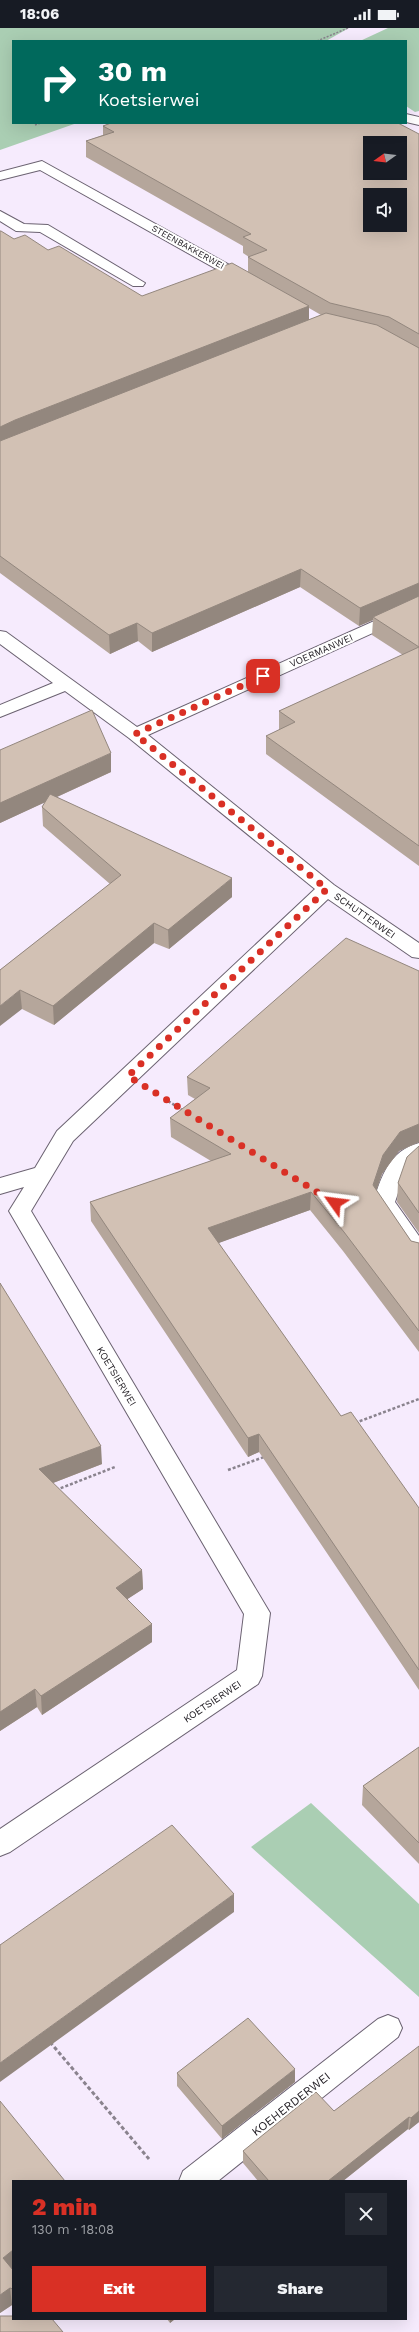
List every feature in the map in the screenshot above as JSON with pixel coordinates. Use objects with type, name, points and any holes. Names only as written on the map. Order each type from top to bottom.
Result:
[{"type":"street","points":[[407,118],[419,121]]},
{"type":"street","name":"STEENBAKKERWEI","points":[[0,176],[42,164],[262,289]]},
{"type":"street","points":[[0,215],[21,228],[43,228],[138,283]]},
{"type":"street","name":"VOERMANWEI","points":[[135,734],[419,606]]},
{"type":"street","name":"SCHUTTERWEI","points":[[0,636],[135,734],[327,889],[419,952]]},
{"type":"street","points":[[0,712],[67,684]]},
{"type":"street","name":"KOETSIERWEI","points":[[0,1844],[249,1676],[257,1613],[20,1211],[65,1136],[327,889]]},
{"type":"street","points":[[419,1150],[394,1171],[384,1203],[419,1253]]},
{"type":"street","points":[[0,1186],[43,1173]]},
{"type":"street","name":"KOEHERDERWEI","points":[[195,2180],[388,2028]]},
{"type":"path","points":[[319,40],[348,28]]},
{"type":"path","points":[[128,1076],[188,1113]]},
{"type":"path","points":[[352,1424],[419,1399]]},
{"type":"path","points":[[51,1492],[161,1450]]},
{"type":"path","points":[[182,1487],[271,1454]]},
{"type":"path","points":[[46,2037],[152,2163]]},
{"type":"green space","points":[[0,28],[349,28],[328,40],[12,40],[12,124],[74,124],[0,150]]},
{"type":"green space","points":[[388,28],[419,28],[419,111],[415,112],[407,107],[407,40],[362,40]]},
{"type":"green space","points":[[311,1803],[419,1904],[419,1997],[251,1847]]},
{"type":"building","points":[[108,124],[400,124],[419,134],[419,334],[389,317],[330,303],[248,257],[267,250],[243,237],[251,234],[86,141],[114,132],[103,126]]},
{"type":"building","points":[[0,231],[14,239],[25,235],[48,250],[59,246],[142,296],[232,263],[309,306],[0,427]]},
{"type":"building","points":[[326,313],[377,325],[419,348],[419,583],[360,608],[301,569],[152,633],[137,623],[109,635],[0,556],[0,441]]},
{"type":"building","points":[[419,596],[419,647],[373,617]]},
{"type":"building","points":[[419,647],[419,846],[266,736],[295,722],[279,711]]},
{"type":"building","points":[[92,710],[111,753],[0,803],[0,750]]},
{"type":"building","points":[[50,794],[232,878],[168,930],[154,923],[53,1006],[20,990],[0,1006],[0,970],[121,875],[42,807]]},
{"type":"building","points":[[346,938],[419,971],[419,1124],[400,1132],[383,1155],[373,1185],[411,1241],[419,1243],[419,1331],[344,1232],[311,1192],[208,1228],[341,1416],[351,1412],[419,1508],[419,1670],[259,1434],[248,1438],[90,1202],[231,1154],[170,1118],[210,1088],[187,1077]]},
{"type":"building","points":[[419,1146],[419,1213],[398,1183],[407,1157]]},
{"type":"building","points":[[0,1283],[101,1446],[39,1469],[142,1570],[116,1588],[152,1624],[41,1696],[35,1689],[0,1712]]},
{"type":"building","points":[[419,1747],[419,1843],[363,1786]]},
{"type":"building","points":[[172,1825],[234,1894],[0,2063],[0,1945]]},
{"type":"building","points":[[248,2018],[295,2069],[222,2126],[177,2073]]},
{"type":"building","points":[[419,2046],[419,2111],[411,2118],[409,2117],[329,2180],[268,2180],[243,2151],[316,2092],[334,2111]]},
{"type":"building","points":[[0,2101],[64,2180],[12,2180],[12,2251],[3,2258],[12,2269],[12,2289],[10,2288],[0,2295]]},
{"type":"building","points":[[0,2316],[12,2316],[12,2320],[53,2320],[63,2332],[0,2332]]},
{"type":"route","points":[[263,676],[135,734],[327,889],[128,1076],[335,1203]]}]
